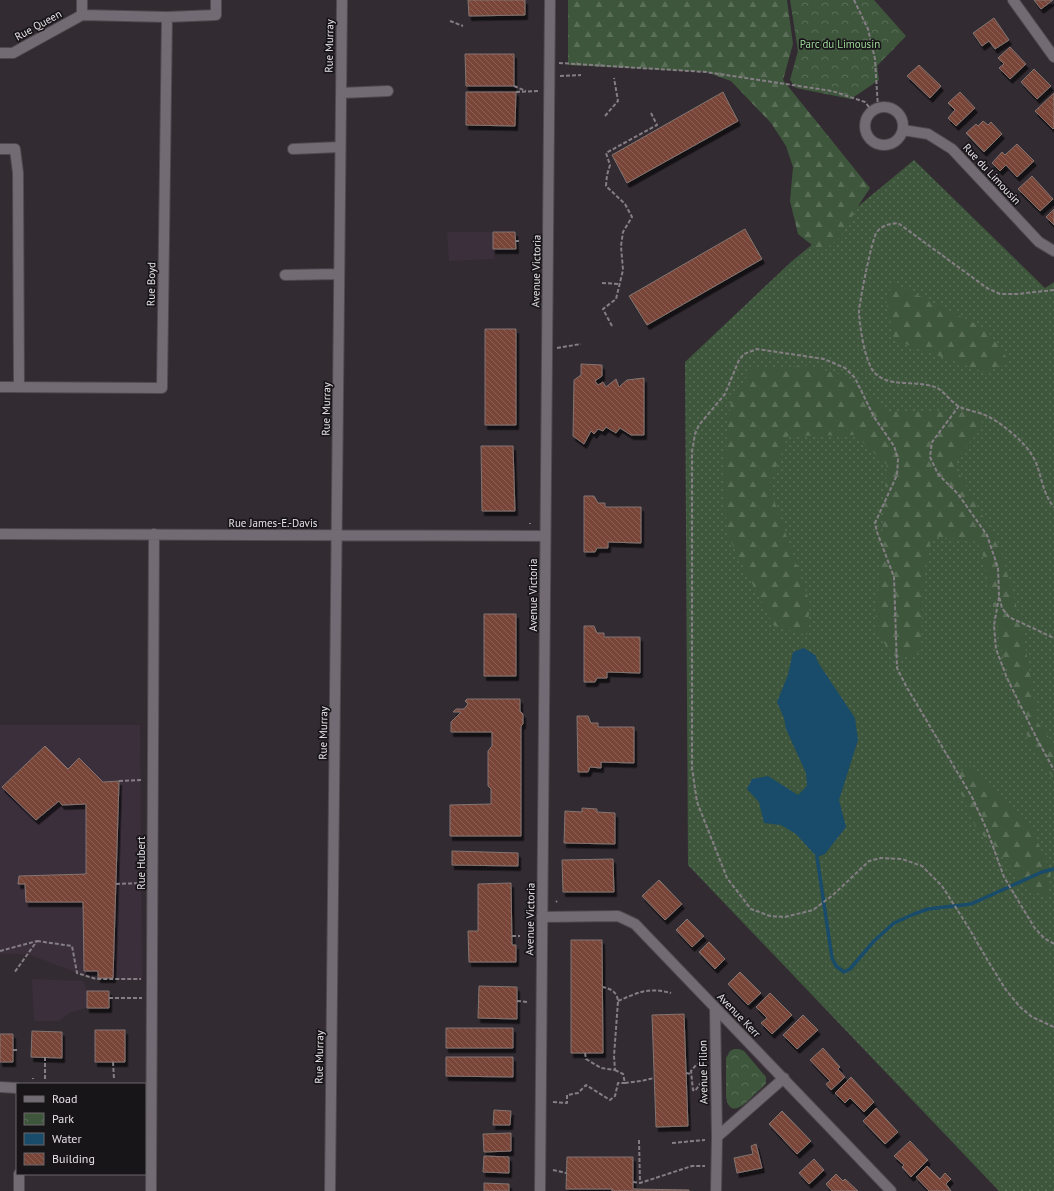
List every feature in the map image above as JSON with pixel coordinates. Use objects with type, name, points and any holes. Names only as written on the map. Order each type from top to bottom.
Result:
[{"type":"street","points":[[82,0],[82,15],[167,17],[216,15],[216,0]]},
{"type":"street","name":"Rue Murray","points":[[330,1191],[342,0]]},
{"type":"street","name":"Avenue Victoria","points":[[540,1191],[550,0]]},
{"type":"street","points":[[1013,0],[1054,57]]},
{"type":"street","name":"Rue Queen","points":[[0,53],[13,53],[82,15]]},
{"type":"street","name":"Rue Boyd","points":[[0,387],[162,388],[167,17]]},
{"type":"street","points":[[341,93],[388,91]]},
{"type":"street","points":[[884,107],[891,108],[900,117],[903,123],[903,130],[897,140],[886,145],[875,143],[870,139],[865,128],[865,122],[868,116],[875,110],[884,107]]},
{"type":"street","name":"Rue du Limousin","points":[[903,130],[928,134],[952,149],[1039,242],[1054,251]]},
{"type":"street","points":[[293,149],[340,147]]},
{"type":"street","points":[[0,149],[15,149],[18,173],[19,387]]},
{"type":"street","points":[[285,275],[339,274]]},
{"type":"street","name":"Rue James-E.-Davis","points":[[0,534],[545,536]]},
{"type":"street","name":"Rue Hubert","points":[[151,1191],[148,1086],[154,534]]},
{"type":"street","name":"Avenue Kerr","points":[[542,917],[618,916],[636,924],[891,1191]]},
{"type":"street","name":"Avenue Filion","points":[[714,1007],[717,1137],[716,1191]]},
{"type":"street","points":[[717,1137],[784,1078]]},
{"type":"street","points":[[0,1087],[16,1088]]},
{"type":"street","points":[[19,1175],[19,1191]]},
{"type":"path","points":[[854,0],[868,29],[875,59],[875,110]]},
{"type":"path","points":[[450,21],[463,26]]},
{"type":"path","points":[[550,62],[706,72],[832,91],[865,102],[875,110]]},
{"type":"path","points":[[550,76],[581,75]]},
{"type":"path","points":[[605,116],[618,101],[614,78]]},
{"type":"path","points":[[514,86],[526,91]]},
{"type":"path","points":[[516,92],[549,90]]},
{"type":"path","points":[[651,113],[658,129]]},
{"type":"path","points":[[612,326],[603,309],[616,299],[623,270],[621,246],[623,232],[632,217],[625,204],[606,186],[610,165],[606,153],[657,125]]},
{"type":"path","points":[[1054,290],[1017,294],[1000,294],[986,288],[898,223],[887,224],[876,233],[871,247],[859,310],[867,357],[874,371],[888,381],[928,385],[939,390],[959,406],[988,416],[1008,430],[1030,452],[1038,467],[1044,491],[1054,507]]},
{"type":"path","points":[[515,241],[521,241]]},
{"type":"path","points":[[602,283],[620,284]]},
{"type":"path","points":[[547,350],[581,344]]},
{"type":"path","points":[[1054,944],[1044,938],[1034,927],[1004,877],[987,830],[972,797],[906,686],[897,668],[894,577],[875,523],[897,475],[898,459],[894,446],[874,417],[855,378],[844,368],[824,358],[756,349],[744,354],[739,360],[725,394],[699,425],[695,434],[692,452],[692,768],[697,802],[727,878],[751,909],[770,916],[785,917],[813,910],[833,895],[869,861],[880,858],[902,859],[922,866],[942,886],[988,961],[1011,995],[1032,1017],[1054,1026]]},
{"type":"path","points":[[959,406],[932,442],[930,457],[938,474],[958,494],[987,535],[998,568],[999,596],[994,625],[996,649],[1006,678],[1054,770]]},
{"type":"path","points":[[999,596],[1002,608],[1009,617],[1054,638]]},
{"type":"path","points":[[118,781],[143,780]]},
{"type":"path","points":[[116,884],[142,883]]},
{"type":"path","points":[[512,936],[520,936]]},
{"type":"path","points":[[14,972],[37,941]]},
{"type":"path","points":[[0,951],[37,941],[72,946],[77,973],[96,979],[142,979]]},
{"type":"path","points":[[603,988],[611,989],[617,995],[618,1001],[614,1056],[615,1070]]},
{"type":"path","points":[[618,1001],[637,993],[657,989],[671,993]]},
{"type":"path","points":[[109,998],[142,998]]},
{"type":"path","points":[[517,1001],[528,1002]]},
{"type":"path","points":[[13,1050],[18,1050]]},
{"type":"path","points":[[585,1053],[586,1059],[601,1068],[615,1070],[623,1074],[625,1083]]},
{"type":"path","points":[[45,1058],[45,1080]]},
{"type":"path","points":[[706,1059],[696,1065],[691,1071],[693,1090],[695,1091],[706,1075]]},
{"type":"path","points":[[114,1062],[114,1078]]},
{"type":"path","points":[[686,1073],[691,1074]]},
{"type":"path","points":[[553,1102],[567,1102],[567,1095],[578,1093],[586,1085],[610,1100],[615,1096],[618,1083],[642,1081],[654,1078]]},
{"type":"path","points":[[639,1140],[640,1183]]},
{"type":"path","points":[[672,1143],[706,1140]]},
{"type":"path","points":[[633,1182],[640,1183],[692,1166],[705,1166]]},
{"type":"path","points":[[553,1170],[566,1173]]},
{"type":"shaded area","points":[[447,232],[515,232],[516,249],[494,249],[494,259],[449,261]]},
{"type":"shaded area","points":[[0,725],[140,725],[142,979],[96,979],[28,954],[0,954]]},
{"type":"shaded area","points":[[32,979],[83,981],[87,990],[109,991],[109,1008],[87,1008],[71,1012],[59,1021],[34,1021]]},
{"type":"green space","points":[[568,0],[787,0],[793,44],[783,80],[870,188],[841,236],[822,253],[798,234],[790,201],[793,167],[786,146],[771,123],[731,81],[706,72],[568,65]]},
{"type":"green space","name":"Parc du Limousin","points":[[790,0],[874,0],[906,36],[877,66],[879,80],[851,99],[796,88],[790,80],[798,51]]},
{"type":"green space","points":[[914,160],[1045,288],[1054,282],[1054,1191],[999,1191],[688,865],[685,362],[791,262]]},
{"type":"green space","points":[[893,283],[986,329],[1009,361],[984,372],[894,340],[886,300]]},
{"type":"green space","points":[[808,366],[839,374],[887,411],[979,412],[983,427],[953,462],[1000,548],[1022,626],[1038,723],[1054,744],[1054,779],[1030,745],[1004,660],[980,542],[932,536],[923,575],[921,651],[897,659],[875,632],[887,465],[855,435],[788,436],[769,486],[810,603],[807,635],[774,626],[727,534],[723,471],[731,401],[752,369]]},
{"type":"green space","points":[[968,764],[1031,825],[1051,874],[1047,897],[1030,889],[975,826],[955,779]]},
{"type":"green space","points":[[734,1049],[744,1051],[766,1077],[766,1083],[743,1105],[735,1109],[731,1108],[728,1104],[726,1097],[726,1058],[730,1051]]},
{"type":"water","points":[[804,648],[815,655],[819,664],[855,718],[858,740],[839,800],[846,827],[825,854],[817,857],[796,834],[781,825],[764,823],[759,802],[747,789],[752,779],[768,776],[798,795],[807,786],[806,773],[786,729],[784,718],[777,702],[788,675],[793,652]]},
{"type":"building","points":[[468,0],[525,0],[525,15],[469,16]]},
{"type":"building","points":[[1034,0],[1053,0],[1041,9]]},
{"type":"building","points":[[994,18],[1009,40],[995,49],[989,41],[982,46],[973,33]]},
{"type":"building","points":[[1010,47],[1026,64],[1010,79],[999,68],[1004,64],[998,58]]},
{"type":"building","points":[[465,54],[514,54],[514,86],[466,86]]},
{"type":"building","points":[[919,65],[941,86],[930,98],[907,76]]},
{"type":"building","points":[[1034,69],[1051,86],[1037,99],[1021,82]]},
{"type":"building","points":[[466,92],[516,92],[515,126],[466,125]]},
{"type":"building","points":[[723,92],[738,121],[627,183],[612,155]]},
{"type":"building","points":[[960,92],[975,108],[956,126],[948,118],[955,110],[948,103]]},
{"type":"building","points":[[1054,93],[1054,128],[1053,129],[1035,111]]},
{"type":"building","points":[[983,121],[988,125],[991,122],[1002,134],[984,152],[966,133],[976,124],[978,126]]},
{"type":"building","points":[[1017,144],[1034,161],[1017,177],[1006,165],[1000,171],[992,163],[1002,152],[1005,155]]},
{"type":"building","points":[[1032,176],[1053,199],[1040,211],[1018,189]]},
{"type":"building","points":[[1054,209],[1054,225],[1046,217]]},
{"type":"building","points":[[745,229],[762,259],[647,325],[629,296]]},
{"type":"building","points":[[493,232],[515,232],[516,249],[493,249]]},
{"type":"building","points":[[485,329],[516,329],[516,425],[485,425]]},
{"type":"building","points":[[581,364],[602,365],[602,376],[595,381],[598,385],[603,382],[606,387],[616,379],[619,387],[627,380],[644,378],[644,435],[631,435],[620,428],[616,433],[606,427],[603,431],[598,429],[594,434],[591,431],[584,444],[573,436],[574,380],[581,375]]},
{"type":"building","points":[[481,446],[513,446],[515,511],[482,511]]},
{"type":"building","points":[[584,496],[594,496],[598,503],[605,503],[605,507],[641,507],[641,543],[608,542],[608,548],[597,548],[595,552],[584,552]]},
{"type":"building","points":[[484,614],[516,614],[516,676],[484,676]]},
{"type":"building","points":[[584,626],[594,626],[597,633],[604,633],[604,637],[640,637],[640,673],[607,672],[607,678],[597,678],[595,682],[584,682]]},
{"type":"building","points":[[467,699],[520,699],[520,711],[523,714],[523,724],[521,726],[521,836],[450,836],[450,805],[491,804],[491,789],[488,786],[488,751],[492,746],[492,732],[451,732],[451,722],[461,712],[453,712],[456,709],[464,709],[468,704],[465,701]]},
{"type":"building","points":[[577,716],[588,716],[591,723],[598,723],[598,727],[634,727],[634,763],[601,762],[601,768],[590,767],[588,772],[578,772]]},
{"type":"building","points":[[45,746],[68,769],[79,758],[103,782],[119,781],[113,978],[98,978],[98,971],[84,971],[83,902],[26,902],[25,884],[18,884],[19,876],[86,874],[86,804],[62,805],[59,801],[36,820],[2,787]]},
{"type":"building","points":[[582,808],[597,809],[597,812],[615,813],[615,844],[564,843],[565,811],[582,812]]},
{"type":"building","points":[[452,851],[518,853],[518,866],[452,865]]},
{"type":"building","points":[[613,859],[614,892],[563,892],[562,860]]},
{"type":"building","points":[[659,880],[682,904],[665,920],[642,896]]},
{"type":"building","points":[[511,883],[512,945],[516,945],[516,962],[469,962],[468,931],[478,931],[478,884]]},
{"type":"building","points":[[687,919],[704,936],[692,947],[676,930]]},
{"type":"building","points":[[571,940],[602,940],[603,1053],[571,1053]]},
{"type":"building","points":[[709,942],[725,959],[715,969],[699,952]]},
{"type":"building","points":[[740,972],[761,993],[748,1005],[728,984]]},
{"type":"building","points":[[479,986],[517,987],[517,1019],[478,1018]]},
{"type":"building","points":[[87,991],[109,991],[109,1008],[87,1008]]},
{"type":"building","points":[[770,993],[792,1015],[772,1034],[761,1023],[767,1018],[756,1007]]},
{"type":"building","points":[[684,1014],[688,1126],[656,1127],[652,1015]]},
{"type":"building","points":[[803,1015],[818,1030],[797,1049],[783,1035]]},
{"type":"building","points":[[446,1028],[513,1028],[513,1048],[446,1048]]},
{"type":"building","points":[[95,1030],[125,1030],[125,1062],[95,1062]]},
{"type":"building","points":[[32,1031],[62,1032],[62,1058],[31,1057]]},
{"type":"building","points":[[0,1034],[13,1034],[13,1062],[0,1062]]},
{"type":"building","points":[[823,1048],[840,1067],[838,1069],[845,1077],[831,1090],[826,1084],[830,1081],[810,1060]]},
{"type":"building","points":[[446,1057],[513,1057],[513,1077],[446,1076]]},
{"type":"building","points":[[851,1077],[874,1102],[864,1112],[850,1098],[845,1103],[835,1093]]},
{"type":"building","points":[[876,1108],[898,1132],[885,1144],[863,1121]]},
{"type":"building","points":[[494,1110],[511,1111],[510,1125],[493,1125]]},
{"type":"building","points":[[782,1111],[811,1141],[797,1154],[769,1124]]},
{"type":"building","points":[[511,1133],[511,1151],[484,1152],[483,1134]]},
{"type":"building","points":[[910,1141],[928,1160],[911,1177],[902,1167],[904,1165],[894,1156]]},
{"type":"building","points":[[756,1144],[762,1168],[737,1173],[734,1158],[753,1154],[751,1146]]},
{"type":"building","points":[[484,1156],[509,1157],[509,1173],[483,1172]]},
{"type":"building","points":[[567,1157],[633,1157],[633,1189],[689,1191],[612,1191],[612,1189],[566,1189]]},
{"type":"building","points":[[814,1159],[824,1170],[809,1184],[799,1173]]},
{"type":"building","points":[[927,1166],[940,1179],[945,1173],[951,1179],[946,1184],[951,1191],[929,1191],[916,1177]]},
{"type":"building","points":[[836,1174],[843,1181],[845,1179],[858,1191],[832,1191],[826,1184]]},
{"type":"building","points":[[484,1183],[509,1184],[509,1191],[484,1191]]},
{"type":"waterway","points":[[817,857],[832,958],[836,966],[844,972],[850,969],[874,941],[894,923],[928,909],[971,904],[1042,872],[1054,869]]}]
